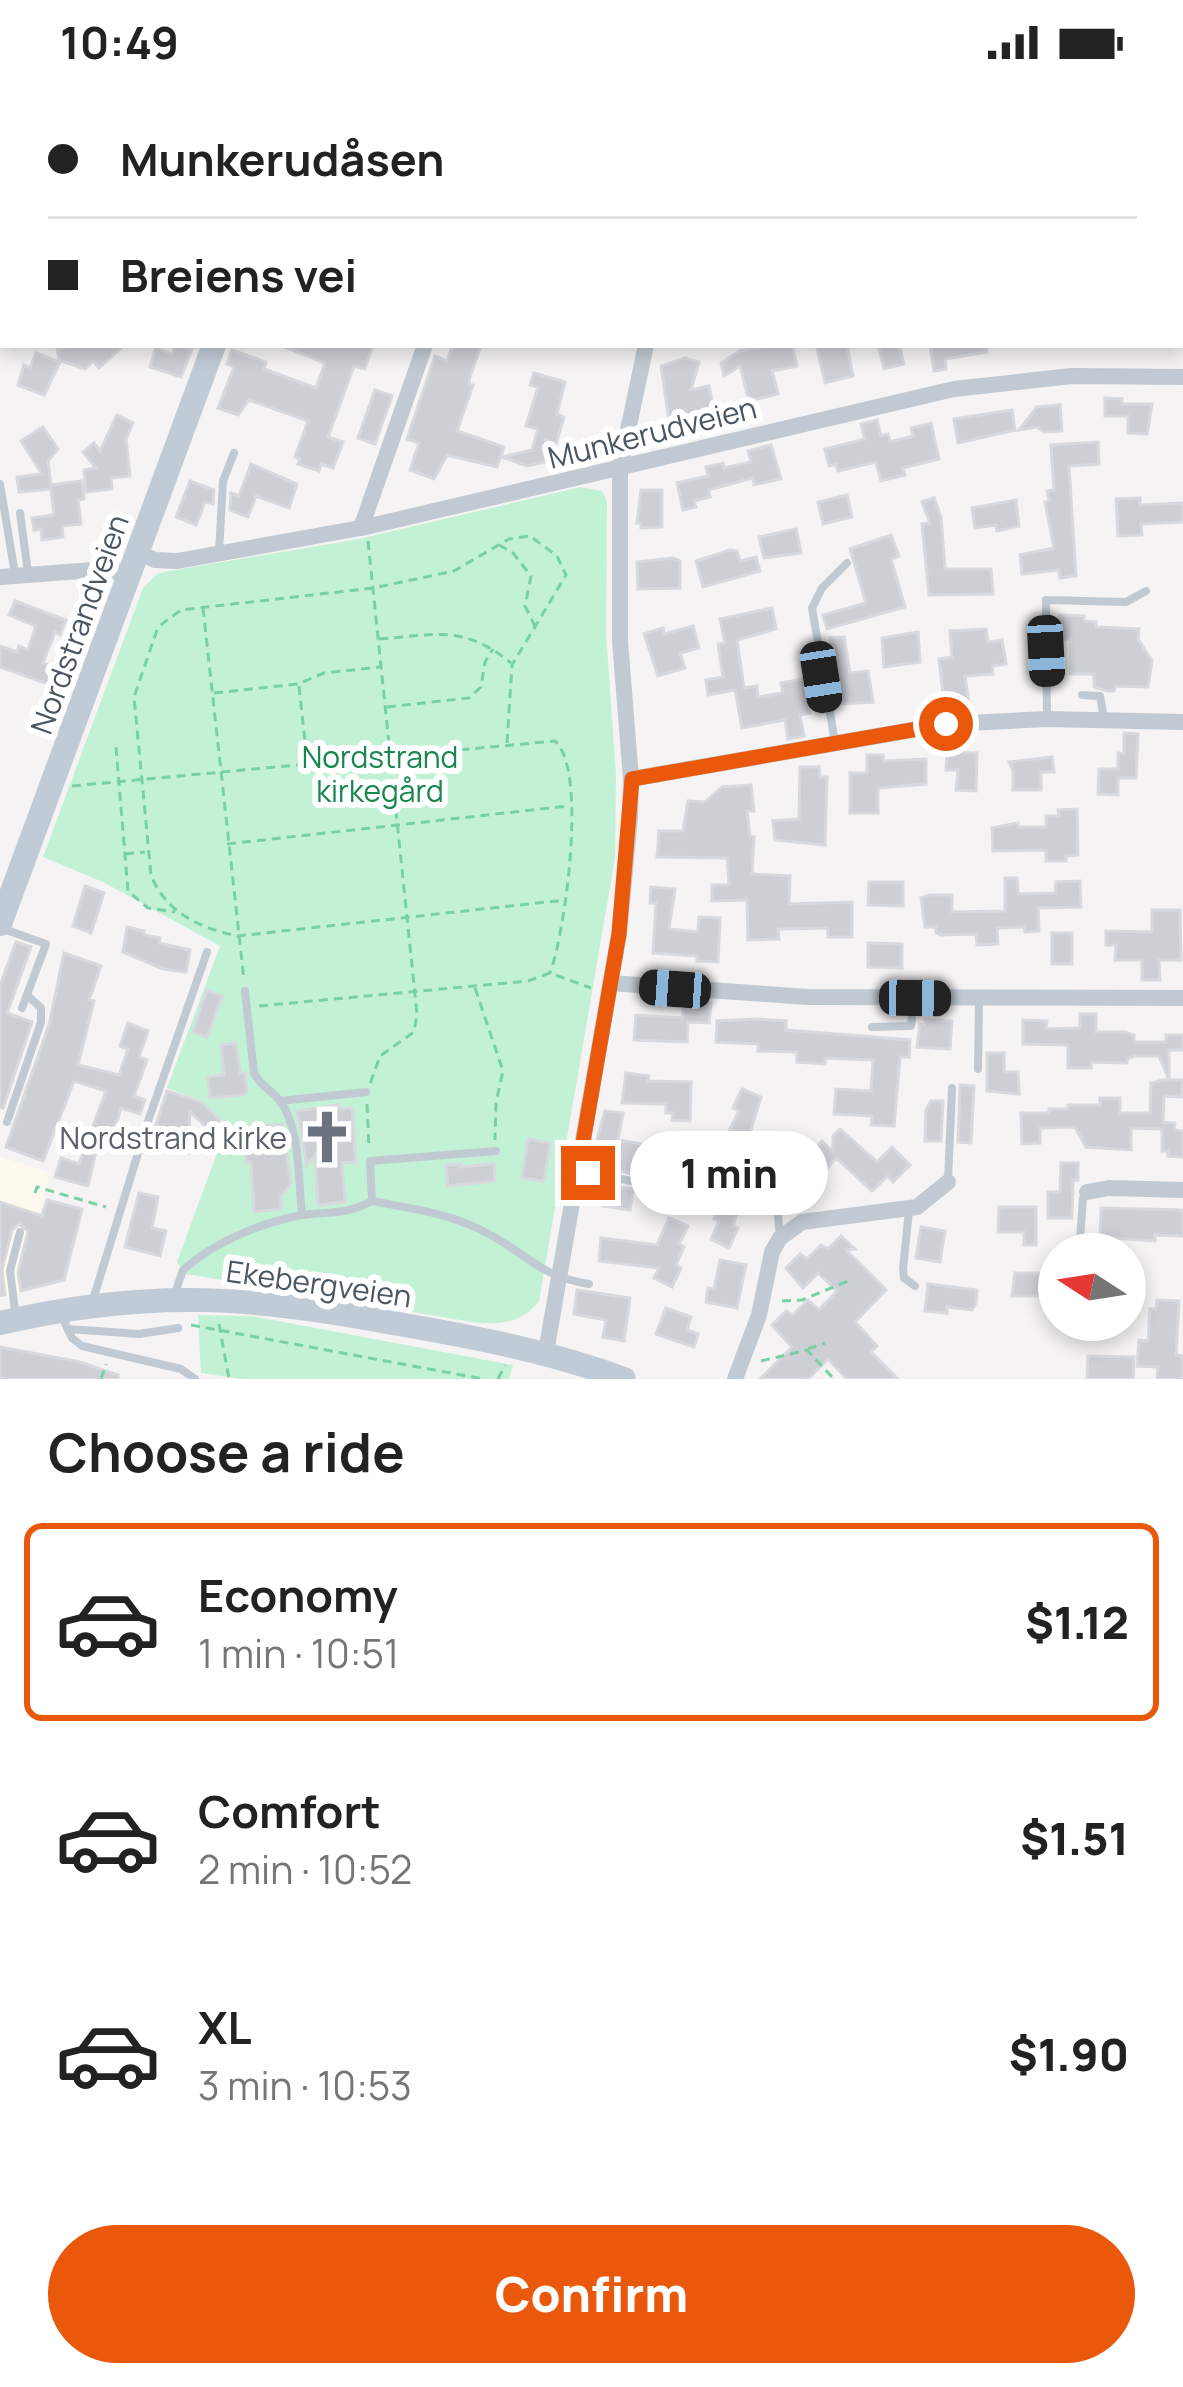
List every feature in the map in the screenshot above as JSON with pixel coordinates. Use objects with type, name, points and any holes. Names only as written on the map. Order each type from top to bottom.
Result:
[{"type":"main road","name":"Nordstrandveien","points":[[0,926],[211,348]]},
{"type":"main road","name":"Ekebergveien","points":[[8,1321],[64,1319],[91,1305],[174,1298],[293,1304],[546,1352],[584,1372],[624,1379]]},
{"type":"street","points":[[363,528],[424,348]]},
{"type":"street","points":[[546,1352],[604,987],[619,934],[632,779],[620,662],[620,468],[645,348]]},
{"type":"street","name":"Munkerudveien","points":[[14,576],[164,562],[363,528],[954,389],[1072,376],[1183,377]]},
{"type":"street","points":[[632,779],[946,724],[1047,719],[1183,722]]},
{"type":"street","points":[[604,987],[808,998],[1183,998]]},
{"type":"street","points":[[734,1379],[780,1238],[802,1222],[910,1209],[948,1182]]},
{"type":"street","points":[[1087,1192],[1183,1190]]},
{"type":"lane","points":[[219,554],[219,513],[234,453]]},
{"type":"lane","points":[[0,484],[14,576]]},
{"type":"lane","points":[[14,576],[20,513]]},
{"type":"lane","points":[[835,743],[812,608],[822,588],[847,563]]},
{"type":"lane","points":[[1047,719],[1046,600],[1126,602],[1146,591]]},
{"type":"lane","points":[[1082,695],[1100,696],[1104,720]]},
{"type":"lane","points":[[0,926],[46,944],[22,1008]]},
{"type":"lane","points":[[91,1305],[208,952]]},
{"type":"lane","points":[[245,991],[254,1073],[259,1084],[280,1101],[292,1129],[302,1214]]},
{"type":"lane","points":[[7,1121],[41,1022],[41,1008],[27,995]]},
{"type":"lane","points":[[872,1027],[911,1026],[915,998]]},
{"type":"lane","points":[[978,1069],[979,998]]},
{"type":"lane","points":[[948,1182],[952,1088]]},
{"type":"lane","points":[[280,1101],[366,1092]]},
{"type":"lane","points":[[372,1201],[370,1161],[496,1151]]},
{"type":"lane","points":[[578,1171],[631,1181]]},
{"type":"lane","points":[[775,1184],[780,1238]]},
{"type":"lane","points":[[1080,1233],[1087,1192]]},
{"type":"lane","points":[[174,1298],[183,1270],[234,1238],[302,1214],[350,1213],[372,1201],[468,1224],[559,1279],[589,1284]]},
{"type":"lane","points":[[910,1209],[903,1269],[904,1278],[915,1286]]},
{"type":"lane","points":[[8,1321],[10,1271],[20,1232]]},
{"type":"lane","points":[[64,1319],[140,1334],[178,1328]]},
{"type":"lane","points":[[64,1319],[75,1341],[109,1355],[181,1369],[195,1379]]},
{"type":"path","points":[[363,528],[418,1014],[414,1033],[380,1056],[366,1092],[370,1161]]},
{"type":"path","points":[[177,912],[155,885],[147,852],[134,697],[138,676],[164,620],[181,610],[373,588],[454,571],[498,544],[530,536],[556,556],[566,574],[512,665],[507,743]]},
{"type":"path","points":[[498,544],[513,553],[531,576],[525,606],[536,628]]},
{"type":"path","points":[[203,606],[245,991]]},
{"type":"path","points":[[378,639],[457,634],[483,640],[512,665]]},
{"type":"path","points":[[385,707],[469,698],[481,687],[485,662],[493,649]]},
{"type":"path","points":[[212,693],[298,685],[325,673],[380,667]]},
{"type":"path","points":[[298,685],[307,763]]},
{"type":"path","points":[[53,782],[75,786],[507,743],[548,740],[559,744],[567,766],[572,842],[550,973]]},
{"type":"path","points":[[116,747],[126,885],[132,897],[148,908],[177,912],[237,936],[565,900]]},
{"type":"path","points":[[227,844],[570,806]]},
{"type":"path","points":[[123,855],[147,852]]},
{"type":"path","points":[[245,1007],[528,981],[550,973],[604,987]]},
{"type":"path","points":[[475,986],[503,1071],[494,1113],[496,1151]]},
{"type":"path","points":[[35,1193],[37,1187],[120,1211]]},
{"type":"path","points":[[763,1295],[789,1304],[848,1280]]},
{"type":"path","points":[[178,1328],[196,1324],[484,1379]]},
{"type":"path","points":[[219,1329],[229,1379]]},
{"type":"path","points":[[742,1358],[754,1362],[825,1343]]},
{"type":"path","points":[[807,1350],[834,1379]]},
{"type":"path","points":[[101,1379],[109,1355]]},
{"type":"path","points":[[498,1379],[509,1358]]},
{"type":"shaded area","points":[[0,1157],[50,1172],[19,1294],[0,1300]]},
{"type":"green space","name":"Nordstrand kirkegård","points":[[581,487],[602,491],[607,501],[606,633],[616,775],[615,858],[539,1301],[511,1321],[478,1323],[186,1274],[177,1262],[227,1126],[201,1101],[167,1088],[220,946],[103,882],[43,857],[143,588],[157,574],[169,571],[359,539]]},
{"type":"green space","points":[[198,1315],[252,1316],[513,1365],[509,1379],[242,1379],[201,1373]]},
{"type":"building","points":[[121,348],[99,368],[93,361],[85,369],[59,360],[57,349]]},
{"type":"building","points":[[156,348],[172,354],[174,348],[192,349],[181,377],[150,367]]},
{"type":"building","points":[[288,348],[372,348],[365,369],[354,366],[328,437],[343,442],[333,468],[321,464],[319,471],[298,464],[300,459],[295,457],[308,421],[249,400],[238,415],[218,408],[234,367],[227,364],[232,350],[266,362],[264,369],[316,388],[325,363]]},
{"type":"building","points":[[452,348],[480,348],[457,431],[504,447],[497,467],[447,455],[434,479],[410,470],[419,443],[407,439],[435,356],[447,361]]},
{"type":"building","points":[[793,348],[797,366],[772,371],[778,394],[749,401],[740,366],[724,376],[721,363],[740,351]]},
{"type":"building","points":[[817,348],[848,348],[853,376],[825,383]]},
{"type":"building","points":[[879,348],[900,348],[904,364],[884,369]]},
{"type":"building","points":[[930,348],[986,348],[987,352],[945,359],[946,369],[934,371]]},
{"type":"building","points":[[36,353],[60,362],[44,395],[18,385],[24,365],[30,368]]},
{"type":"building","points":[[685,358],[699,362],[691,390],[709,386],[714,409],[669,420],[661,366]]},
{"type":"building","points":[[534,373],[565,382],[557,414],[564,417],[556,444],[545,440],[550,461],[527,466],[502,457],[532,450],[538,429],[526,426],[538,387],[530,385]]},
{"type":"building","points":[[375,390],[392,396],[375,444],[358,438]]},
{"type":"building","points":[[1105,398],[1122,399],[1122,404],[1152,404],[1147,434],[1128,433],[1128,416],[1105,416]]},
{"type":"building","points":[[1060,405],[1062,431],[1019,430],[1037,407]]},
{"type":"building","points":[[1012,410],[1015,430],[958,443],[954,419]]},
{"type":"building","points":[[117,415],[133,423],[126,439],[130,476],[111,478],[112,489],[86,492],[84,470],[96,468],[83,452],[94,443],[100,451]]},
{"type":"building","points":[[877,420],[881,436],[888,434],[890,442],[913,436],[911,428],[931,423],[939,459],[903,468],[905,475],[881,481],[876,462],[838,471],[836,464],[829,466],[825,449],[865,439],[861,424]]},
{"type":"building","points":[[43,427],[58,449],[48,461],[51,485],[82,481],[84,499],[78,500],[81,524],[62,526],[63,537],[42,540],[41,529],[34,530],[32,518],[54,515],[51,489],[19,492],[17,477],[42,474],[21,441]]},
{"type":"building","points":[[1098,442],[1099,464],[1069,466],[1076,576],[1060,578],[1059,570],[1022,574],[1020,555],[1054,548],[1045,502],[1049,501],[1047,491],[1054,490],[1051,445]]},
{"type":"building","points":[[771,445],[781,479],[754,485],[753,478],[708,490],[710,497],[683,510],[677,483],[708,476],[706,467],[751,462],[748,451]]},
{"type":"building","points":[[251,464],[297,484],[289,508],[256,496],[248,517],[230,510],[231,493],[239,496]]},
{"type":"building","points":[[190,481],[214,490],[213,504],[205,502],[196,525],[176,517]]},
{"type":"building","points":[[641,490],[662,490],[662,527],[641,528],[637,523]]},
{"type":"building","points":[[847,495],[852,517],[823,524],[818,502]]},
{"type":"building","points":[[934,498],[941,517],[945,569],[991,569],[993,594],[929,595],[922,524],[930,523],[922,502]]},
{"type":"building","points":[[1140,498],[1140,505],[1183,503],[1183,522],[1141,524],[1142,535],[1118,536],[1116,499]]},
{"type":"building","points":[[1016,500],[1019,526],[997,531],[996,525],[975,528],[972,508]]},
{"type":"building","points":[[796,529],[801,553],[764,558],[759,537]]},
{"type":"building","points":[[891,535],[899,556],[891,559],[905,607],[827,629],[823,615],[866,603],[850,549]]},
{"type":"building","points":[[737,551],[740,561],[756,557],[760,571],[703,587],[696,561]]},
{"type":"building","points":[[680,561],[680,588],[638,589],[637,562]]},
{"type":"building","points":[[15,601],[66,620],[60,635],[55,632],[43,663],[72,673],[65,690],[0,667],[0,646],[28,650],[36,626],[9,615]]},
{"type":"building","points":[[772,608],[776,629],[737,640],[744,688],[757,686],[758,697],[783,693],[781,683],[803,679],[810,713],[800,715],[804,736],[788,739],[785,720],[742,728],[735,690],[708,695],[706,680],[723,677],[718,644],[725,643],[720,619]]},
{"type":"building","points":[[1060,615],[1084,616],[1084,621],[1096,622],[1096,627],[1139,629],[1138,639],[1152,661],[1148,687],[1116,686],[1107,691],[1094,687],[1094,674],[1070,674],[1071,639],[1060,639]]},
{"type":"building","points":[[693,626],[699,648],[680,653],[685,668],[658,676],[644,634]]},
{"type":"building","points":[[986,629],[988,642],[1002,640],[1006,664],[992,666],[993,674],[965,676],[970,710],[952,711],[950,694],[943,694],[939,659],[952,657],[950,631]]},
{"type":"building","points":[[918,632],[920,662],[884,667],[882,638]]},
{"type":"building","points":[[844,637],[850,673],[868,671],[873,702],[840,704],[830,638]]},
{"type":"building","points":[[1124,733],[1138,734],[1136,778],[1118,778],[1118,795],[1098,794],[1099,769],[1118,769]]},
{"type":"building","points":[[947,752],[977,753],[976,791],[956,790],[958,770],[946,770]]},
{"type":"building","points":[[867,755],[883,755],[883,761],[926,759],[926,784],[878,788],[878,813],[850,813],[850,773],[867,773]]},
{"type":"building","points":[[1052,757],[1054,772],[1041,772],[1041,790],[1013,790],[1009,762]]},
{"type":"building","points":[[800,767],[819,767],[820,777],[827,777],[825,845],[775,840],[773,821],[799,819]]},
{"type":"building","points":[[751,785],[754,811],[747,811],[750,837],[754,837],[752,874],[790,876],[789,904],[852,902],[852,937],[828,937],[828,928],[778,929],[779,939],[748,940],[747,900],[712,901],[712,885],[729,885],[727,858],[657,857],[659,831],[683,831],[688,801],[705,802],[722,787]]},
{"type":"building","points":[[1077,809],[1078,855],[1066,856],[1066,861],[1046,861],[1046,850],[993,851],[992,828],[1018,823],[1018,827],[1046,827],[1046,816]]},
{"type":"building","points":[[1005,878],[1017,878],[1018,894],[1055,893],[1056,882],[1080,881],[1081,907],[1038,908],[1039,931],[997,928],[998,944],[977,945],[976,934],[941,935],[936,927],[925,927],[921,898],[929,895],[952,895],[952,912],[1005,911]]},
{"type":"building","points":[[869,882],[903,882],[903,906],[868,905]]},
{"type":"building","points":[[85,886],[104,893],[91,933],[73,926]]},
{"type":"building","points":[[651,887],[675,889],[669,929],[698,932],[699,917],[720,918],[718,962],[653,953],[656,903],[650,903]]},
{"type":"building","points":[[1152,910],[1180,910],[1181,960],[1159,960],[1160,980],[1142,980],[1142,960],[1115,960],[1116,945],[1106,945],[1106,931],[1152,932]]},
{"type":"building","points":[[127,927],[160,938],[159,943],[190,950],[186,972],[163,969],[123,952]]},
{"type":"building","points":[[1052,933],[1072,933],[1072,964],[1052,964]]},
{"type":"building","points":[[16,942],[31,947],[7,1013],[32,1022],[3,1108],[0,986]]},
{"type":"building","points":[[868,943],[902,944],[902,968],[868,967]]},
{"type":"building","points":[[64,953],[101,966],[89,1000],[94,1001],[78,1065],[119,1075],[128,1049],[120,1046],[128,1023],[148,1031],[139,1057],[147,1060],[134,1096],[145,1100],[140,1114],[121,1108],[108,1150],[97,1147],[88,1186],[55,1177],[61,1158],[79,1164],[106,1091],[74,1081],[43,1161],[6,1147],[49,1025]]},
{"type":"building","points":[[207,990],[222,996],[207,1037],[193,1032]]},
{"type":"building","points":[[695,1002],[711,1003],[709,1023],[688,1022],[687,1042],[634,1040],[636,1015],[683,1018],[683,1009],[694,1010]]},
{"type":"building","points":[[1080,1014],[1096,1014],[1096,1032],[1125,1032],[1134,1035],[1134,1042],[1166,1042],[1166,1035],[1183,1035],[1183,1050],[1169,1050],[1169,1080],[1159,1056],[1068,1068],[1068,1045],[1023,1044],[1023,1020],[1047,1021],[1046,1029],[1080,1028]]},
{"type":"building","points":[[925,1020],[952,1021],[950,1049],[917,1047],[920,1024],[925,1025]]},
{"type":"building","points":[[717,1021],[786,1021],[786,1030],[910,1040],[909,1057],[900,1057],[894,1126],[871,1125],[872,1116],[834,1114],[836,1089],[871,1091],[873,1060],[797,1062],[797,1052],[758,1051],[758,1044],[716,1042]]},
{"type":"building","points":[[236,1043],[247,1091],[210,1098],[208,1077],[224,1075],[221,1045]]},
{"type":"building","points":[[987,1053],[1004,1053],[1004,1072],[1018,1072],[1019,1094],[987,1091]]},
{"type":"building","points":[[626,1073],[649,1076],[648,1081],[691,1082],[690,1121],[672,1120],[666,1104],[622,1103]]},
{"type":"building","points":[[1182,1080],[1182,1097],[1164,1096],[1163,1122],[1175,1123],[1174,1130],[1183,1131],[1183,1157],[1162,1151],[1162,1129],[1131,1128],[1131,1150],[1086,1147],[1075,1127],[1040,1128],[1040,1143],[1022,1144],[1021,1113],[1049,1113],[1049,1109],[1068,1109],[1068,1105],[1100,1105],[1100,1098],[1120,1098],[1120,1113],[1150,1113],[1151,1083]]},
{"type":"building","points":[[960,1085],[974,1086],[971,1143],[958,1142]]},
{"type":"building","points":[[742,1089],[761,1097],[749,1136],[754,1138],[745,1158],[727,1149],[739,1111],[733,1108]]},
{"type":"building","points":[[167,1091],[201,1102],[220,1120],[211,1131],[190,1112],[188,1153],[162,1150],[162,1127],[156,1125]]},
{"type":"building","points":[[931,1101],[943,1101],[941,1141],[925,1141],[926,1110]]},
{"type":"building","name":"Nordstrand kirke","points":[[338,1105],[338,1109],[352,1108],[356,1162],[342,1163],[345,1202],[318,1205],[315,1155],[307,1165],[297,1111]]},
{"type":"building","points":[[605,1111],[623,1113],[618,1140],[648,1145],[642,1177],[618,1170],[621,1156],[594,1151]]},
{"type":"building","points":[[282,1124],[291,1183],[281,1196],[281,1209],[254,1212],[251,1162],[246,1163],[243,1136],[247,1128]]},
{"type":"building","points":[[840,1129],[877,1162],[892,1147],[910,1165],[893,1182],[888,1176],[872,1191],[836,1158],[822,1174],[816,1168],[805,1178],[804,1187],[797,1186],[783,1163],[798,1149],[806,1162],[822,1141],[833,1152],[833,1136]]},
{"type":"building","points":[[528,1139],[550,1143],[544,1181],[522,1178]]},
{"type":"building","points":[[1061,1163],[1078,1163],[1072,1218],[1048,1218],[1048,1192],[1060,1192]]},
{"type":"building","points":[[494,1164],[495,1181],[448,1186],[446,1165]]},
{"type":"building","points":[[726,1179],[744,1187],[733,1226],[738,1228],[729,1248],[711,1239],[719,1221],[714,1219],[722,1200],[717,1198]]},
{"type":"building","points":[[590,1182],[633,1189],[630,1210],[603,1206],[604,1199],[587,1197]]},
{"type":"building","points":[[139,1193],[158,1197],[152,1228],[166,1231],[160,1256],[125,1247]]},
{"type":"building","points":[[47,1200],[82,1209],[64,1280],[21,1291],[18,1272],[28,1231],[19,1224],[12,1230],[2,1270],[5,1295],[0,1296],[0,1202],[42,1216]]},
{"type":"building","points":[[999,1207],[1036,1207],[1036,1245],[1024,1245],[1024,1232],[998,1232]]},
{"type":"building","points":[[1101,1208],[1183,1210],[1183,1236],[1155,1235],[1155,1241],[1146,1240],[1146,1233],[1100,1233]]},
{"type":"building","points":[[669,1218],[688,1226],[679,1244],[684,1247],[676,1265],[681,1268],[672,1287],[654,1278],[659,1268],[599,1261],[601,1238],[657,1245]]},
{"type":"building","points":[[921,1227],[945,1231],[940,1262],[916,1258]]},
{"type":"building","points":[[841,1236],[855,1249],[846,1250],[886,1290],[855,1322],[877,1346],[871,1352],[898,1379],[847,1379],[828,1359],[808,1379],[760,1379],[792,1347],[772,1325],[786,1311],[793,1315],[808,1300],[819,1310],[837,1291],[818,1273],[803,1288],[786,1268],[800,1254],[807,1259],[821,1245],[828,1249]]},
{"type":"building","points":[[720,1260],[746,1265],[737,1308],[706,1302]]},
{"type":"building","points":[[1015,1273],[1038,1273],[1038,1296],[1012,1296]]},
{"type":"building","points":[[928,1284],[977,1290],[976,1303],[972,1310],[925,1311]]},
{"type":"building","points":[[577,1290],[630,1298],[624,1341],[603,1337],[606,1320],[574,1314]]},
{"type":"building","points":[[1157,1300],[1179,1301],[1176,1355],[1183,1356],[1183,1379],[1157,1379],[1158,1367],[1137,1366],[1139,1341],[1148,1341],[1150,1309],[1156,1309]]},
{"type":"building","points":[[666,1308],[691,1317],[687,1330],[698,1334],[694,1347],[656,1334]]},
{"type":"building","points":[[0,1347],[80,1362],[118,1375],[118,1379],[0,1379]]},
{"type":"building","points":[[1088,1356],[1134,1357],[1133,1379],[1087,1379]]},
{"type":"place","name":"Nordstrand kirke","points":[[327,1137]]},
{"type":"route","points":[[588,1173],[578,1171],[619,934],[632,779],[946,724]]}]
